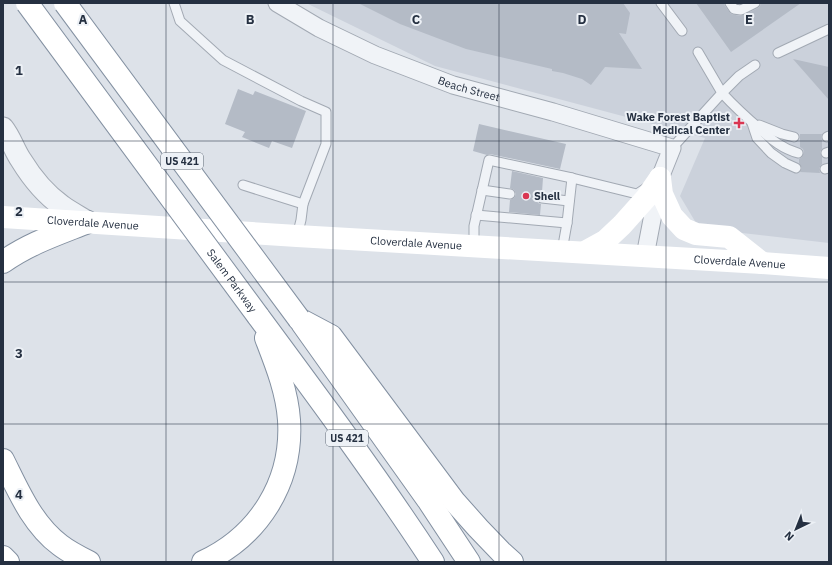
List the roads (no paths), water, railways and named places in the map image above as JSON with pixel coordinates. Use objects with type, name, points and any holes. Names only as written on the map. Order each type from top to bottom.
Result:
[{"type":"main road","name":"Salem Parkway","points":[[27,3],[342,430],[404,517],[433,562]]},
{"type":"main road","name":"US 421","points":[[65,3],[299,319],[428,500],[469,562]]},
{"type":"main road","points":[[585,252],[604,241],[622,225],[648,197],[660,178]]},
{"type":"main road","points":[[660,178],[662,194],[672,216],[684,229],[696,234],[729,237],[762,263]]},
{"type":"main road","name":"Cloverdale Avenue","points":[[3,217],[829,268]]},
{"type":"main road","points":[[3,262],[16,252],[88,222]]},
{"type":"main road","points":[[203,562],[233,545],[248,532],[262,515],[273,497],[287,456],[289,419],[286,401],[282,382],[258,316]]},
{"type":"main road","points":[[299,319],[331,336],[454,501],[478,528],[512,562]]},
{"type":"main road","points":[[3,460],[24,501],[45,531],[59,544],[75,555],[89,562]]},
{"type":"main road","points":[[3,556],[8,562]]},
{"type":"street","name":"Beach Street","points":[[277,3],[319,28],[375,54],[453,85],[553,112],[672,148]]},
{"type":"street","points":[[3,128],[8,134],[18,156],[38,184],[63,207],[88,222]]},
{"type":"street","points":[[645,256],[660,178],[672,148]]},
{"type":"lane","points":[[174,3],[180,21],[223,60],[301,101],[326,112],[326,144],[303,204],[297,236]]},
{"type":"lane","points":[[661,3],[682,31]]},
{"type":"lane","points":[[730,3],[734,8],[741,10],[755,3]]},
{"type":"lane","points":[[778,54],[829,29]]},
{"type":"lane","points":[[698,52],[722,93],[752,122],[781,146],[798,154]]},
{"type":"lane","points":[[672,148],[722,93],[739,76],[755,65]]},
{"type":"lane","points":[[752,122],[782,134],[794,136]]},
{"type":"lane","points":[[752,122],[757,138],[771,153],[785,163],[796,168]]},
{"type":"lane","points":[[474,246],[474,226],[489,160],[637,194],[660,178]]},
{"type":"lane","points":[[562,251],[572,178]]},
{"type":"lane","points":[[243,185],[303,204]]},
{"type":"lane","points":[[482,190],[510,194]]},
{"type":"lane","points":[[542,198],[569,201]]},
{"type":"lane","points":[[476,215],[567,223]]},
{"type":"place","name":"Wake Forest Baptist Medical Center","points":[[739,123]]},
{"type":"place","name":"Shell","points":[[526,196]]}]
